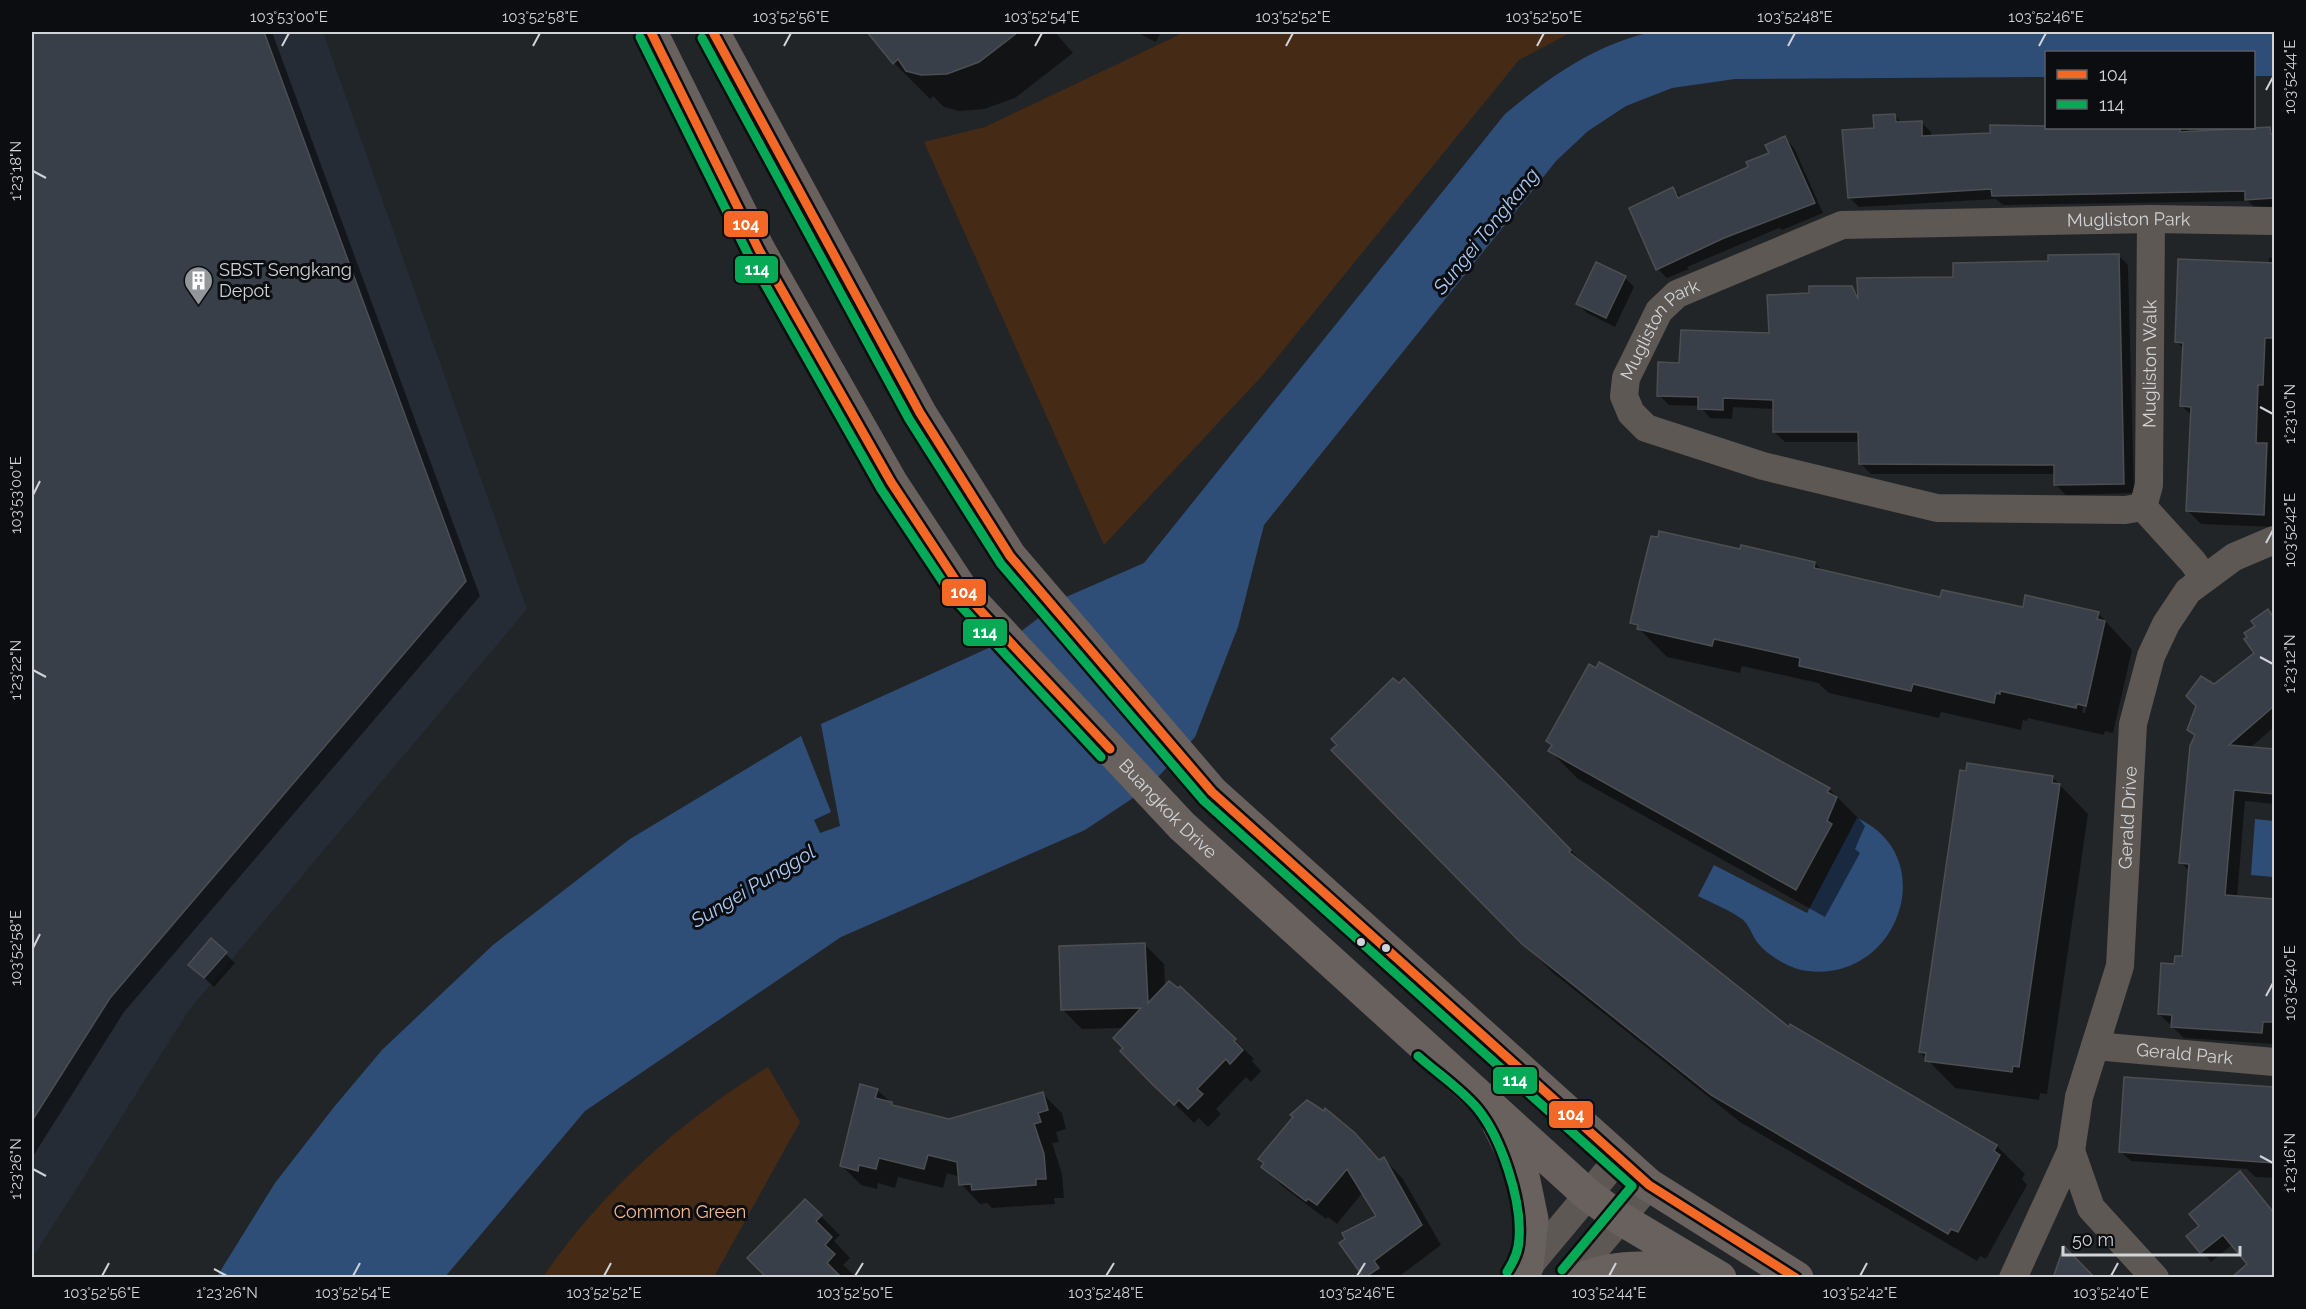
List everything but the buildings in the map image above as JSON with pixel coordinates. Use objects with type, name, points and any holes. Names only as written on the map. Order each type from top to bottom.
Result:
[{"type":"main road","name":"Buangkok Drive","points":[[651,32],[759,250],[891,482],[964,593],[1182,826],[1489,1105],[1587,1194],[1621,1218],[1716,1276]]},
{"type":"main road","points":[[713,32],[921,413],[1010,556],[1212,792],[1649,1185],[1797,1278]]},
{"type":"main road","points":[[1489,1105],[1522,1171],[1532,1219],[1523,1272]]},
{"type":"main road","points":[[1584,1278],[1595,1273],[1654,1267],[1716,1276]]},
{"type":"street","name":"Mugliston Park","points":[[2144,507],[2125,510],[1937,508],[1763,466],[1646,428],[1631,413],[1624,396],[1626,378],[1659,311],[1677,294],[1842,225],[2151,219],[2274,221]]},
{"type":"street","name":"Mugliston Walk","points":[[2144,507],[2149,485],[2151,219]]},
{"type":"street","points":[[2144,507],[2193,562],[2204,578]]},
{"type":"street","name":"Gerald Drive","points":[[2013,1278],[2071,1151],[2079,1097],[2120,966],[2129,762],[2139,697],[2151,656],[2166,624],[2188,591],[2234,557],[2274,540]]},
{"type":"street","name":"Gerald Park","points":[[2095,1046],[2130,1051],[2274,1062]]},
{"type":"street","name":"Gerald Drive","points":[[2071,1151],[2091,1208],[2155,1278]]},
{"type":"street","points":[[1523,1272],[1618,1159]]},
{"type":"street","points":[[1571,1278],[1649,1185]]},
{"type":"shaded area","name":"SBST Sengkang Depot","points":[[32,32],[323,32],[527,609],[189,1010],[32,1259]]},
{"type":"green space","points":[[1185,32],[1572,32],[1519,60],[1262,376],[1104,545],[924,142],[985,127]]},
{"type":"green space","name":"Common Green","points":[[768,1067],[800,1122],[714,1277],[543,1277],[590,1216],[644,1160],[704,1110]]},
{"type":"water","points":[[1653,32],[2274,32],[2274,76],[2255,76],[2255,51],[2045,51],[2045,77],[1735,79],[1672,88],[1626,106],[1588,131],[1556,161],[1264,525],[1238,627],[1195,737],[1158,777],[1136,796],[1085,830],[841,937],[585,1111],[445,1277],[216,1278],[275,1183],[382,1050],[493,945],[630,839],[801,736],[831,812],[814,820],[820,833],[840,826],[821,724],[1015,636],[1066,597],[1144,563],[1505,114],[1574,64],[1612,44]]},
{"type":"water","points":[[1857,818],[1883,836],[1898,859],[1903,886],[1898,913],[1886,937],[1866,957],[1840,969],[1808,971],[1794,968],[1767,952],[1742,919],[1698,896],[1714,865],[1807,913]]},
{"type":"water","points":[[2255,819],[2274,821],[2273,877],[2251,875]]},
{"type":"transit line","name":"104","points":[[651,32],[759,250],[891,482],[964,593],[1110,749]]},
{"type":"transit line","name":"104","points":[[713,32],[920,413],[1010,556],[1212,792],[1649,1185],[1796,1278]]},
{"type":"transit line","name":"114","points":[[640,37],[749,256],[881,489],[955,600],[1101,757]]},
{"type":"transit line","name":"114","points":[[702,38],[909,419],[1001,564],[1204,801],[1632,1186],[1562,1270]]},
{"type":"transit line","name":"114","points":[[1418,1056],[1456,1087],[1477,1108],[1486,1120],[1502,1152],[1513,1188],[1519,1223],[1518,1247],[1507,1272]]},
{"type":"place","name":"SBST Sengkang Depot","points":[[198,306]]},
{"type":"water label","name":"Sungei Tongkang","points":[[1486,231]]},
{"type":"water label","name":"Sungei Punggol","points":[[753,886]]}]
